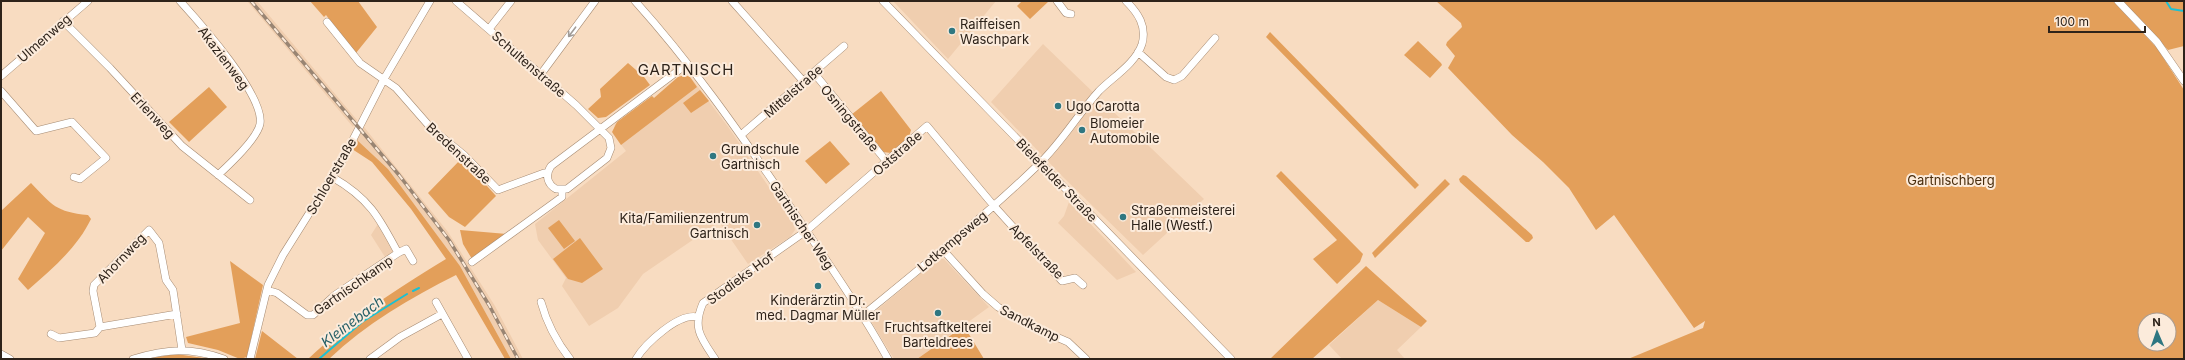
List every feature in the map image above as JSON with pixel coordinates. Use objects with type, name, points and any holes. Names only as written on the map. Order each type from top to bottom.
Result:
[{"type":"street","name":"Ulmenweg","points":[[1,76],[88,1]]},
{"type":"street","name":"Akazienweg","points":[[180,1],[243,77],[258,107],[261,117],[260,125],[254,135],[218,176]]},
{"type":"street","name":"Schloerstraße","points":[[250,359],[267,290],[283,255],[332,177],[384,79],[430,1]]},
{"type":"street","name":"Schultenstraße","points":[[456,1],[541,74],[601,129]]},
{"type":"street","points":[[489,29],[511,1]]},
{"type":"street","points":[[541,74],[595,1]]},
{"type":"street","name":"Gartnischer Weg","points":[[635,1],[659,27],[741,135],[862,316],[888,359]]},
{"type":"street","name":"Osningstraße","points":[[732,1],[804,82]]},
{"type":"street","name":"Bielefelder Straße","points":[[883,1],[1231,359]]},
{"type":"street","points":[[1057,1],[1066,13],[1071,14]]},
{"type":"street","points":[[1126,1],[1135,11],[1143,27],[1143,36],[1138,52],[1166,77],[1174,80],[1182,76],[1215,38]]},
{"type":"street","points":[[2118,1],[2157,42],[2184,81]]},
{"type":"street","name":"Erlenweg","points":[[63,21],[182,146],[250,200]]},
{"type":"street","points":[[327,22],[360,63],[384,79]]},
{"type":"street","name":"Mittelstraße","points":[[741,135],[844,46]]},
{"type":"street","name":"Lotkampsweg","points":[[862,316],[943,250],[994,206],[1040,163],[1099,92],[1138,52]]},
{"type":"street","points":[[601,129],[611,143],[611,148],[607,158],[571,187],[562,190],[550,184],[548,173],[551,166],[687,64]]},
{"type":"street","name":"Osningstraße","points":[[814,73],[887,162]]},
{"type":"street","name":"Bredenstraße","points":[[384,79],[396,88],[431,128],[464,155],[498,190],[544,173],[548,173]]},
{"type":"street","points":[[1,91],[36,131],[72,122],[106,158],[80,180],[74,177]]},
{"type":"street","name":"Oststraße","points":[[806,231],[927,126],[994,206]]},
{"type":"street","name":"Gartnischkamp","points":[[332,177],[351,188],[367,202],[378,216],[398,253]]},
{"type":"street","points":[[472,262],[562,197],[562,190]]},
{"type":"street","name":"Apfelstraße","points":[[994,206],[1062,281],[1076,278],[1083,285]]},
{"type":"street","name":"Ahornweg","points":[[100,327],[93,292],[94,285],[148,230],[159,243],[166,280],[173,290],[182,350]]},
{"type":"street","name":"Stodieks Hof","points":[[715,359],[700,335],[697,317],[703,303],[806,231]]},
{"type":"street","name":"Gartnischkamp","points":[[267,290],[277,293],[307,315],[313,315],[335,295],[398,253],[406,249],[413,261]]},
{"type":"street","name":"Sandkamp","points":[[943,250],[983,294],[998,307],[1031,326],[1068,342],[1086,359]]},
{"type":"street","points":[[436,302],[468,359]]},
{"type":"street","points":[[541,302],[546,323],[570,359]]},
{"type":"street","points":[[51,334],[59,338],[95,333],[100,327],[177,314]]},
{"type":"street","points":[[370,359],[400,337],[442,314]]},
{"type":"street","points":[[636,359],[642,348],[652,339],[685,317],[697,317]]},
{"type":"street","points":[[133,359],[157,352],[182,350],[206,353],[224,359]]},
{"type":"street","points":[[1,354],[10,359]]},
{"type":"shaded area","points":[[247,1],[257,1],[357,120],[353,127]]},
{"type":"shaded area","points":[[893,1],[996,1],[948,59]]},
{"type":"shaded area","points":[[1043,44],[1204,199],[1143,255],[1063,177],[991,102]]},
{"type":"shaded area","points":[[685,75],[692,79],[729,128],[793,223],[795,230],[790,237],[748,264],[719,222],[643,274],[618,308],[589,326],[562,286],[566,278],[538,240],[535,224],[626,151],[613,134],[615,124],[652,96],[654,98],[678,77]]},
{"type":"shaded area","points":[[364,127],[448,232],[495,306],[523,359],[511,359],[460,266],[388,169],[357,140]]},
{"type":"shaded area","points":[[1069,202],[1136,272],[1117,280],[1058,223],[1064,216]]},
{"type":"shaded area","points":[[378,224],[394,252],[385,257],[371,235]]},
{"type":"shaded area","points":[[939,258],[944,259],[989,307],[917,359],[894,359],[871,321],[871,315]]},
{"type":"shaded area","points":[[1378,300],[1421,327],[1397,350],[1405,359],[1342,359],[1329,345]]},
{"type":"green space","points":[[310,1],[358,1],[377,27],[356,53],[326,15],[324,17]]},
{"type":"green space","points":[[1022,1],[1049,1],[1030,19],[1017,6]]},
{"type":"green space","name":"Gartnischberg","points":[[1436,1],[2113,1],[2157,48],[2184,90],[2184,359],[1628,359],[1703,328],[1705,321],[1694,328],[1614,215],[1596,230],[1569,188],[1543,162],[1512,135],[1448,68],[1455,56],[1446,45],[1447,42],[1462,27],[1461,23]]},
{"type":"green space","points":[[2123,1],[2184,1],[2184,46],[2168,50]]},
{"type":"green space","points":[[1270,32],[1419,185],[1415,189],[1266,37]]},
{"type":"green space","points":[[1418,41],[1442,65],[1430,78],[1404,55]]},
{"type":"green space","points":[[628,63],[644,77],[650,85],[606,117],[598,118],[588,109],[601,97],[600,89]]},
{"type":"green space","points":[[685,75],[690,77],[697,87],[621,145],[612,132],[617,122],[652,96],[654,98],[678,77]]},
{"type":"green space","points":[[209,87],[227,107],[189,142],[169,122]]},
{"type":"green space","points":[[700,90],[709,101],[691,113],[683,103]]},
{"type":"green space","points":[[881,91],[911,130],[909,137],[891,153],[883,152],[851,115]]},
{"type":"green space","points":[[357,140],[388,169],[460,266],[511,359],[505,359],[456,275],[389,312],[358,334],[329,359],[308,359],[341,330],[374,305],[446,259],[411,209],[372,162],[352,149]]},
{"type":"green space","points":[[830,141],[850,164],[826,184],[805,161]]},
{"type":"green space","points":[[462,158],[496,196],[465,227],[449,217],[428,193]]},
{"type":"green space","points":[[1281,171],[1363,254],[1360,262],[1337,284],[1313,259],[1337,240],[1276,176]]},
{"type":"green space","points":[[1463,175],[1466,176],[1532,235],[1533,238],[1529,242],[1526,242],[1460,182],[1459,179]]},
{"type":"green space","points":[[1445,179],[1450,184],[1375,258],[1372,253]]},
{"type":"green space","points":[[31,183],[55,206],[69,212],[88,215],[91,219],[71,249],[55,266],[28,290],[18,279],[45,233],[28,217],[1,251],[1,211]]},
{"type":"green space","points":[[559,220],[575,241],[564,249],[548,228]]},
{"type":"green space","points":[[460,230],[507,234],[472,259],[463,244]]},
{"type":"green space","points":[[580,238],[603,269],[582,283],[568,279],[553,259]]},
{"type":"green space","points":[[230,261],[263,285],[247,357],[240,359],[218,350],[188,343],[186,337],[240,323]]},
{"type":"green space","points":[[1366,266],[1427,321],[1421,327],[1378,300],[1312,359],[1270,359]]},
{"type":"green space","points":[[964,326],[984,359],[917,359]]},
{"type":"green space","points":[[262,331],[298,359],[255,359]]},
{"type":"green space","points":[[176,354],[211,359],[146,359]]},
{"type":"waterway","points":[[2166,1],[2171,9],[2184,11]]},
{"type":"waterway","name":"Kleinebach","points":[[413,291],[419,288]]},
{"type":"waterway","name":"Kleinebach","points":[[319,359],[362,322],[407,294]]},
{"type":"railway","points":[[251,1],[399,175],[449,240],[489,305],[518,359]]},
{"type":"place","name":"Raiffeisen Waschpark","points":[[952,31]]},
{"type":"place","name":"Ugo Carotta","points":[[1058,106]]},
{"type":"place","name":"Blomeier Automobile","points":[[1082,130]]},
{"type":"place","name":"Grundschule Gartnisch","points":[[713,156]]},
{"type":"place","name":"Straßenmeisterei Halle (Westf.)","points":[[1123,217]]},
{"type":"place","name":"Kita/Familienzentrum Gartnisch","points":[[757,225]]},
{"type":"place","name":"Kinderärztin Dr. med. Dagmar Müller","points":[[818,286]]},
{"type":"place","name":"Fruchtsaftkelterei Barteldrees","points":[[938,313]]},
{"type":"district","name":"GARTNISCH","points":[[686,69]]}]
